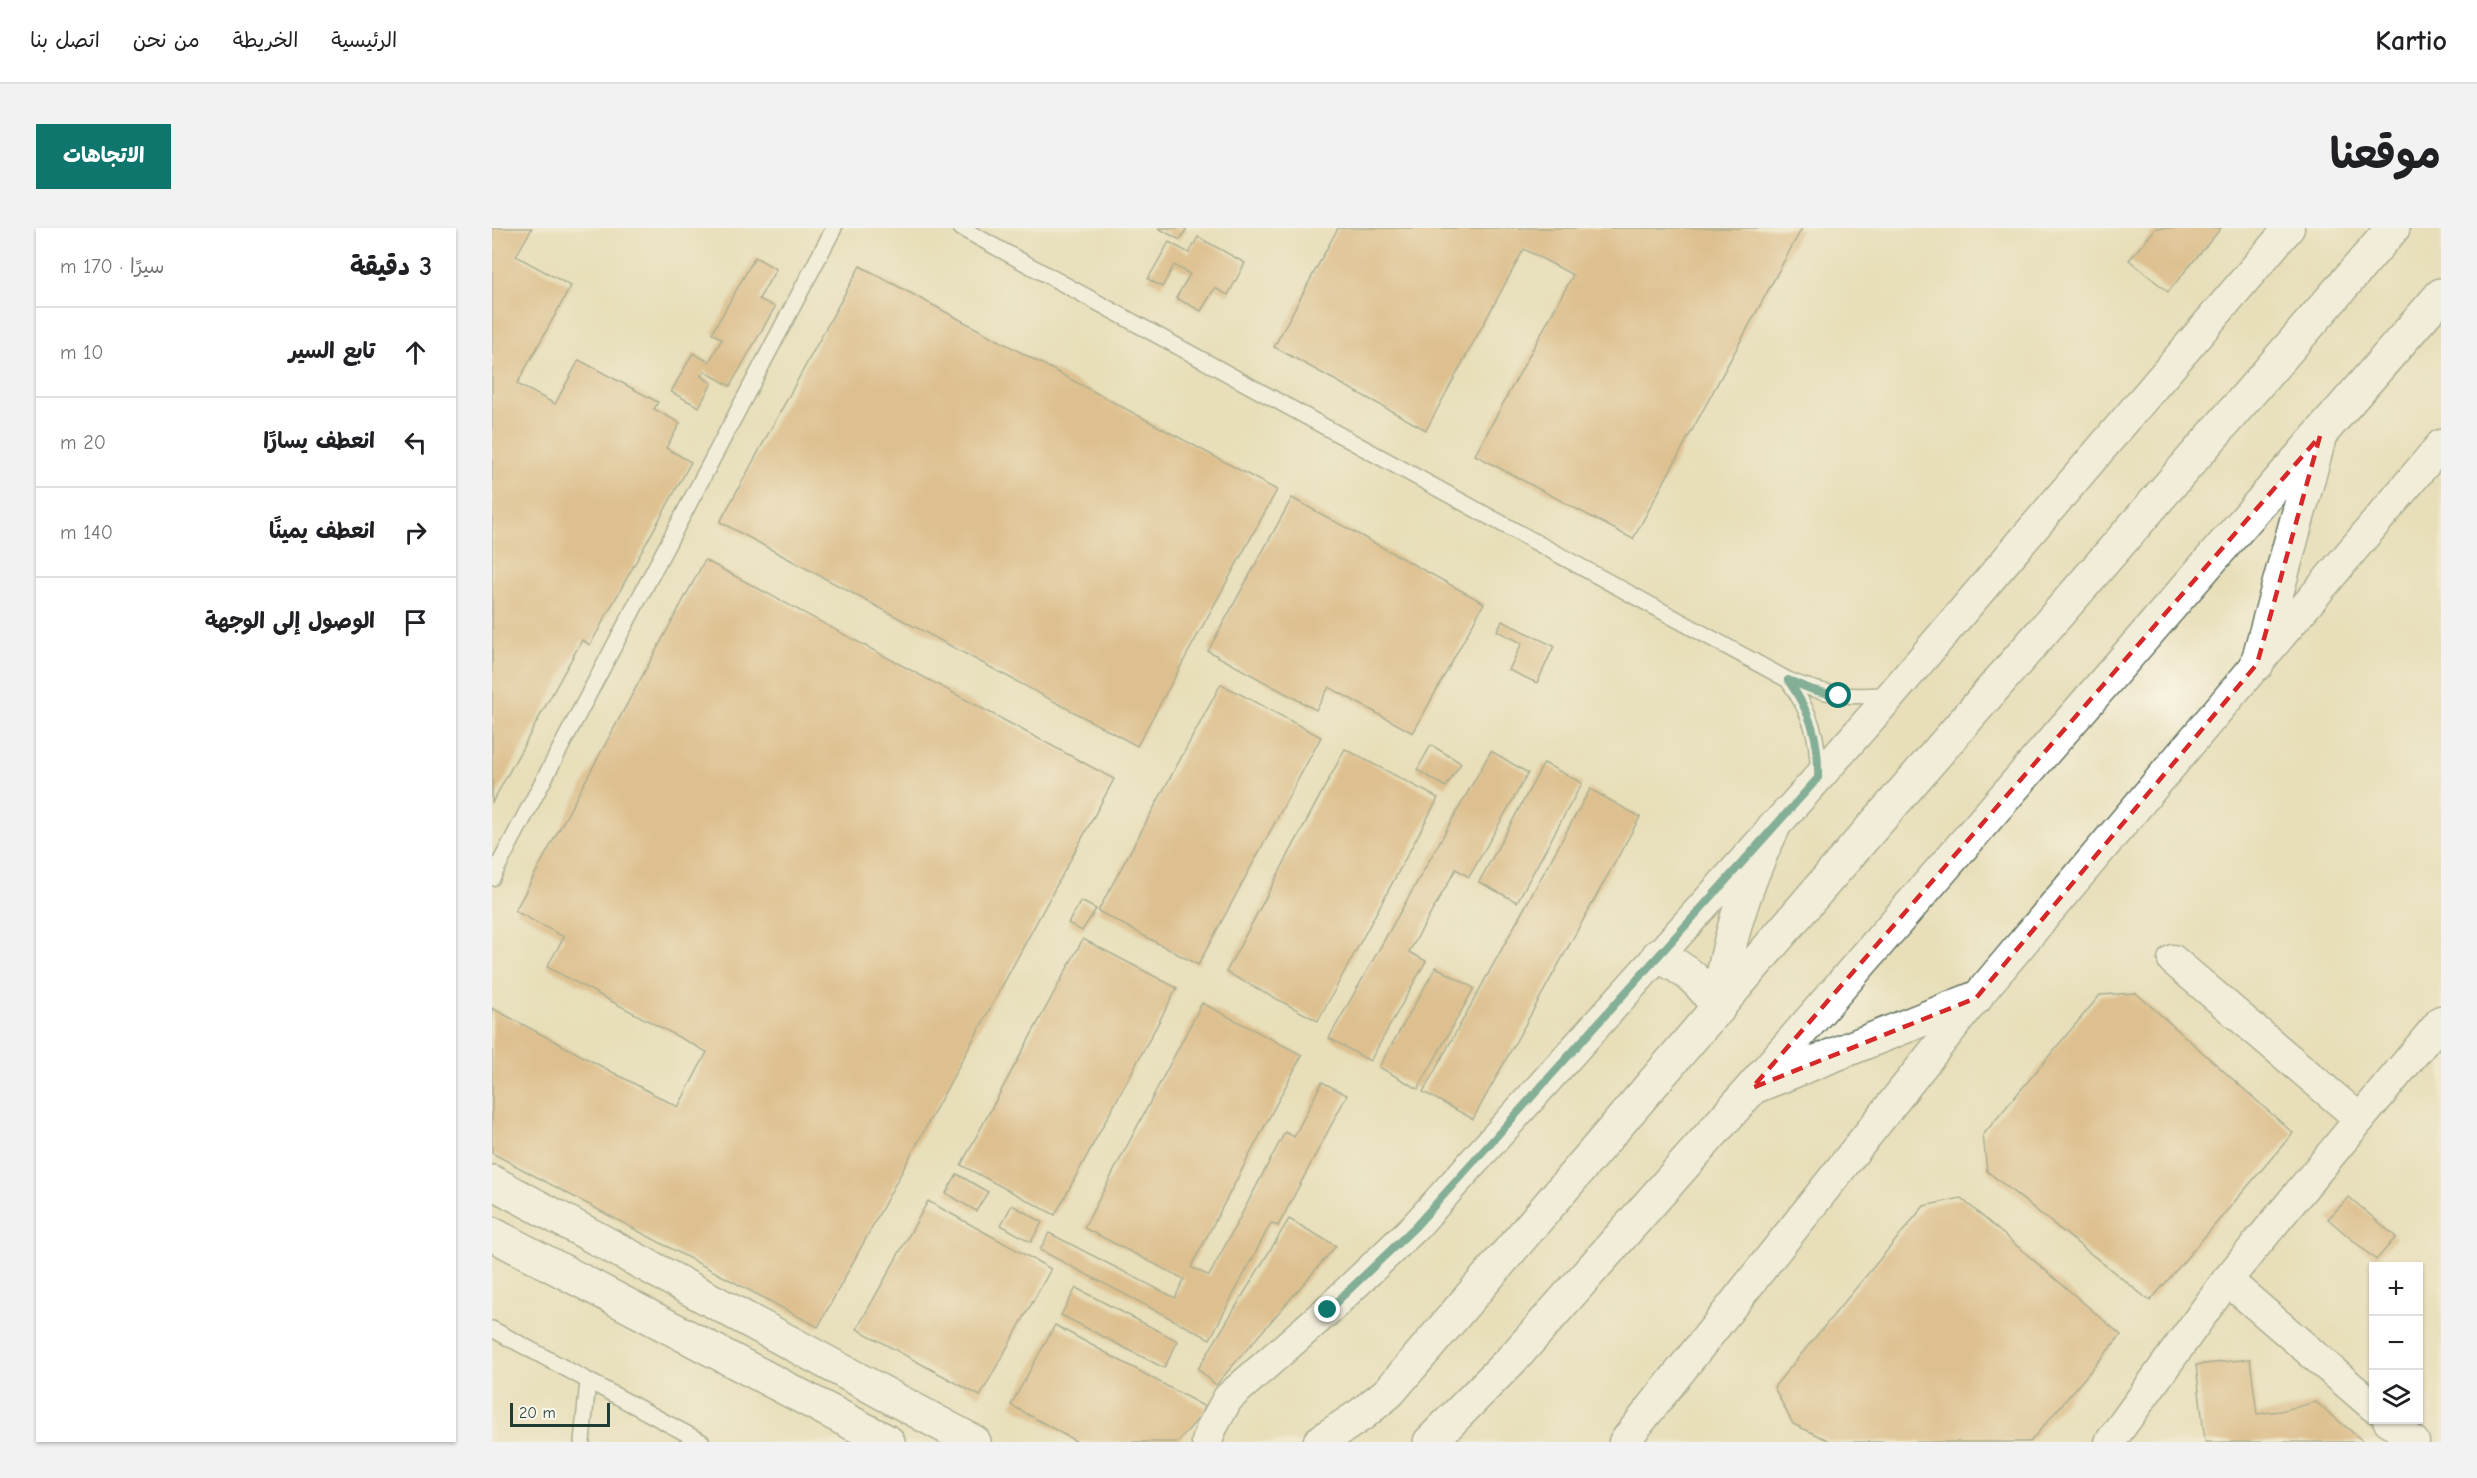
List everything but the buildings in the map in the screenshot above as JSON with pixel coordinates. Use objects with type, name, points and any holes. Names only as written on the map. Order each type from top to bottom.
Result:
[{"type":"main road","points":[[1320,1442],[1362,1414],[1389,1392],[1825,882],[2393,228]]},
{"type":"main road","points":[[1430,1442],[1517,1354],[1752,1088],[2441,295]]},
{"type":"main road","points":[[2257,664],[2320,436]]},
{"type":"main road","points":[[1718,1009],[1723,971],[1734,924],[1756,862],[1773,828]]},
{"type":"main road","points":[[1658,956],[1694,976],[1708,991],[1718,1009]]},
{"type":"main road","points":[[1752,1088],[1976,998]]},
{"type":"main road","points":[[492,1182],[974,1442]]},
{"type":"main road","points":[[492,1234],[888,1442]]},
{"type":"main road","points":[[1463,1442],[1499,1398],[1517,1354]]},
{"type":"street","points":[[1207,1442],[1211,1429],[1228,1398],[1328,1310],[1415,1227],[1818,778],[2289,228]]},
{"type":"street","points":[[1624,1442],[1976,998],[2441,445]]},
{"type":"street","points":[[2173,960],[2360,1119]]},
{"type":"street","points":[[2110,1442],[2228,1280],[2441,1021]]},
{"type":"street","points":[[2228,1280],[2369,1403]]},
{"type":"street","points":[[2394,1424],[2414,1442]]},
{"type":"lane","points":[[492,878],[834,228]]},
{"type":"lane","points":[[961,228],[1788,680],[1813,690],[1839,696],[1866,697],[1893,693]]},
{"type":"lane","points":[[1788,680],[1803,702],[1814,726],[1819,752],[1818,778]]},
{"type":"lane","points":[[492,1329],[702,1442]]},
{"type":"lane","points":[[582,1442],[588,1381]]},
{"type":"highlighted area","points":[[2320,436],[2257,664],[1976,998],[1752,1088]]},
{"type":"route","points":[[1328,1310],[1415,1227],[1818,778],[1819,752],[1814,726],[1803,702],[1788,680],[1813,690],[1839,696]]}]
